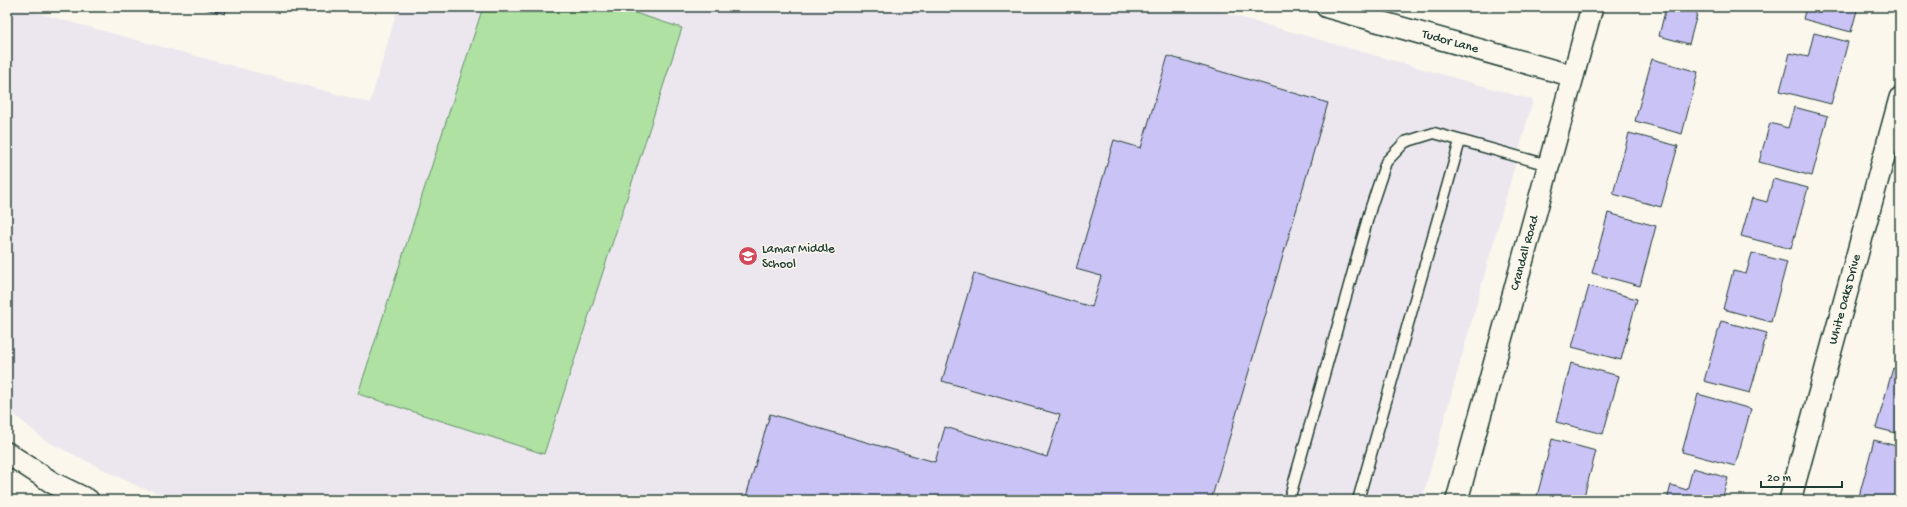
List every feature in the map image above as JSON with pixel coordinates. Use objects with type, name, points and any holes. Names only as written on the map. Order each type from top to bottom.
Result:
[{"type":"street","name":"Tudor Lane","points":[[1327,7],[1573,76]]},
{"type":"street","name":"Crandall Road","points":[[1457,500],[1592,7]]},
{"type":"street","name":"White Oaks Drive","points":[[1790,500],[1900,98]]},
{"type":"street","points":[[7,453],[53,483],[88,500]]},
{"type":"lane","points":[[1288,500],[1371,207],[1386,162],[1405,142],[1434,133],[1548,165]]},
{"type":"lane","points":[[1358,500],[1460,141]]},
{"type":"shaded area","name":"Lamar Middle School","points":[[7,7],[15,7],[370,103],[398,7],[1204,7],[1533,100],[1422,500],[184,500],[141,488],[44,440],[7,408]]},
{"type":"green space","points":[[483,7],[616,7],[682,28],[544,454],[358,394]]},
{"type":"building","points":[[198,7],[227,7],[225,14]]},
{"type":"building","points":[[1666,7],[1699,7],[1689,44],[1659,36]]},
{"type":"building","points":[[1806,7],[1858,7],[1851,32],[1803,19]]},
{"type":"building","points":[[1814,33],[1848,42],[1831,104],[1780,91],[1790,53],[1808,57]]},
{"type":"building","points":[[1168,56],[1328,103],[1211,500],[745,500],[770,414],[935,462],[945,427],[1047,457],[1060,415],[942,381],[974,273],[1092,307],[1101,276],[1076,269],[1114,140],[1141,148]]},
{"type":"building","points":[[1652,59],[1698,72],[1682,134],[1635,121]]},
{"type":"building","points":[[1794,107],[1828,116],[1812,176],[1759,162],[1770,123],[1788,128]]},
{"type":"building","points":[[1629,133],[1678,146],[1661,207],[1613,194]]},
{"type":"building","points":[[1773,179],[1808,188],[1791,249],[1741,236],[1752,198],[1767,202]]},
{"type":"building","points":[[1608,213],[1656,226],[1640,286],[1592,273]]},
{"type":"building","points":[[1752,253],[1787,262],[1771,322],[1723,309],[1733,271],[1746,274]]},
{"type":"building","points":[[1589,286],[1637,299],[1621,360],[1572,347]]},
{"type":"building","points":[[1721,321],[1767,333],[1750,393],[1704,381]]},
{"type":"building","points":[[1571,363],[1619,376],[1603,434],[1556,422]]},
{"type":"building","points":[[1893,368],[1900,370],[1900,434],[1876,428]]},
{"type":"building","points":[[1698,394],[1751,409],[1735,466],[1682,452]]},
{"type":"building","points":[[1552,439],[1596,451],[1583,500],[1536,500]]},
{"type":"building","points":[[1874,440],[1900,447],[1900,500],[1858,500]]},
{"type":"building","points":[[1693,468],[1728,478],[1722,500],[1667,500],[1671,485],[1687,490]]},
{"type":"place","name":"Lamar Middle School","points":[[748,256]]}]
